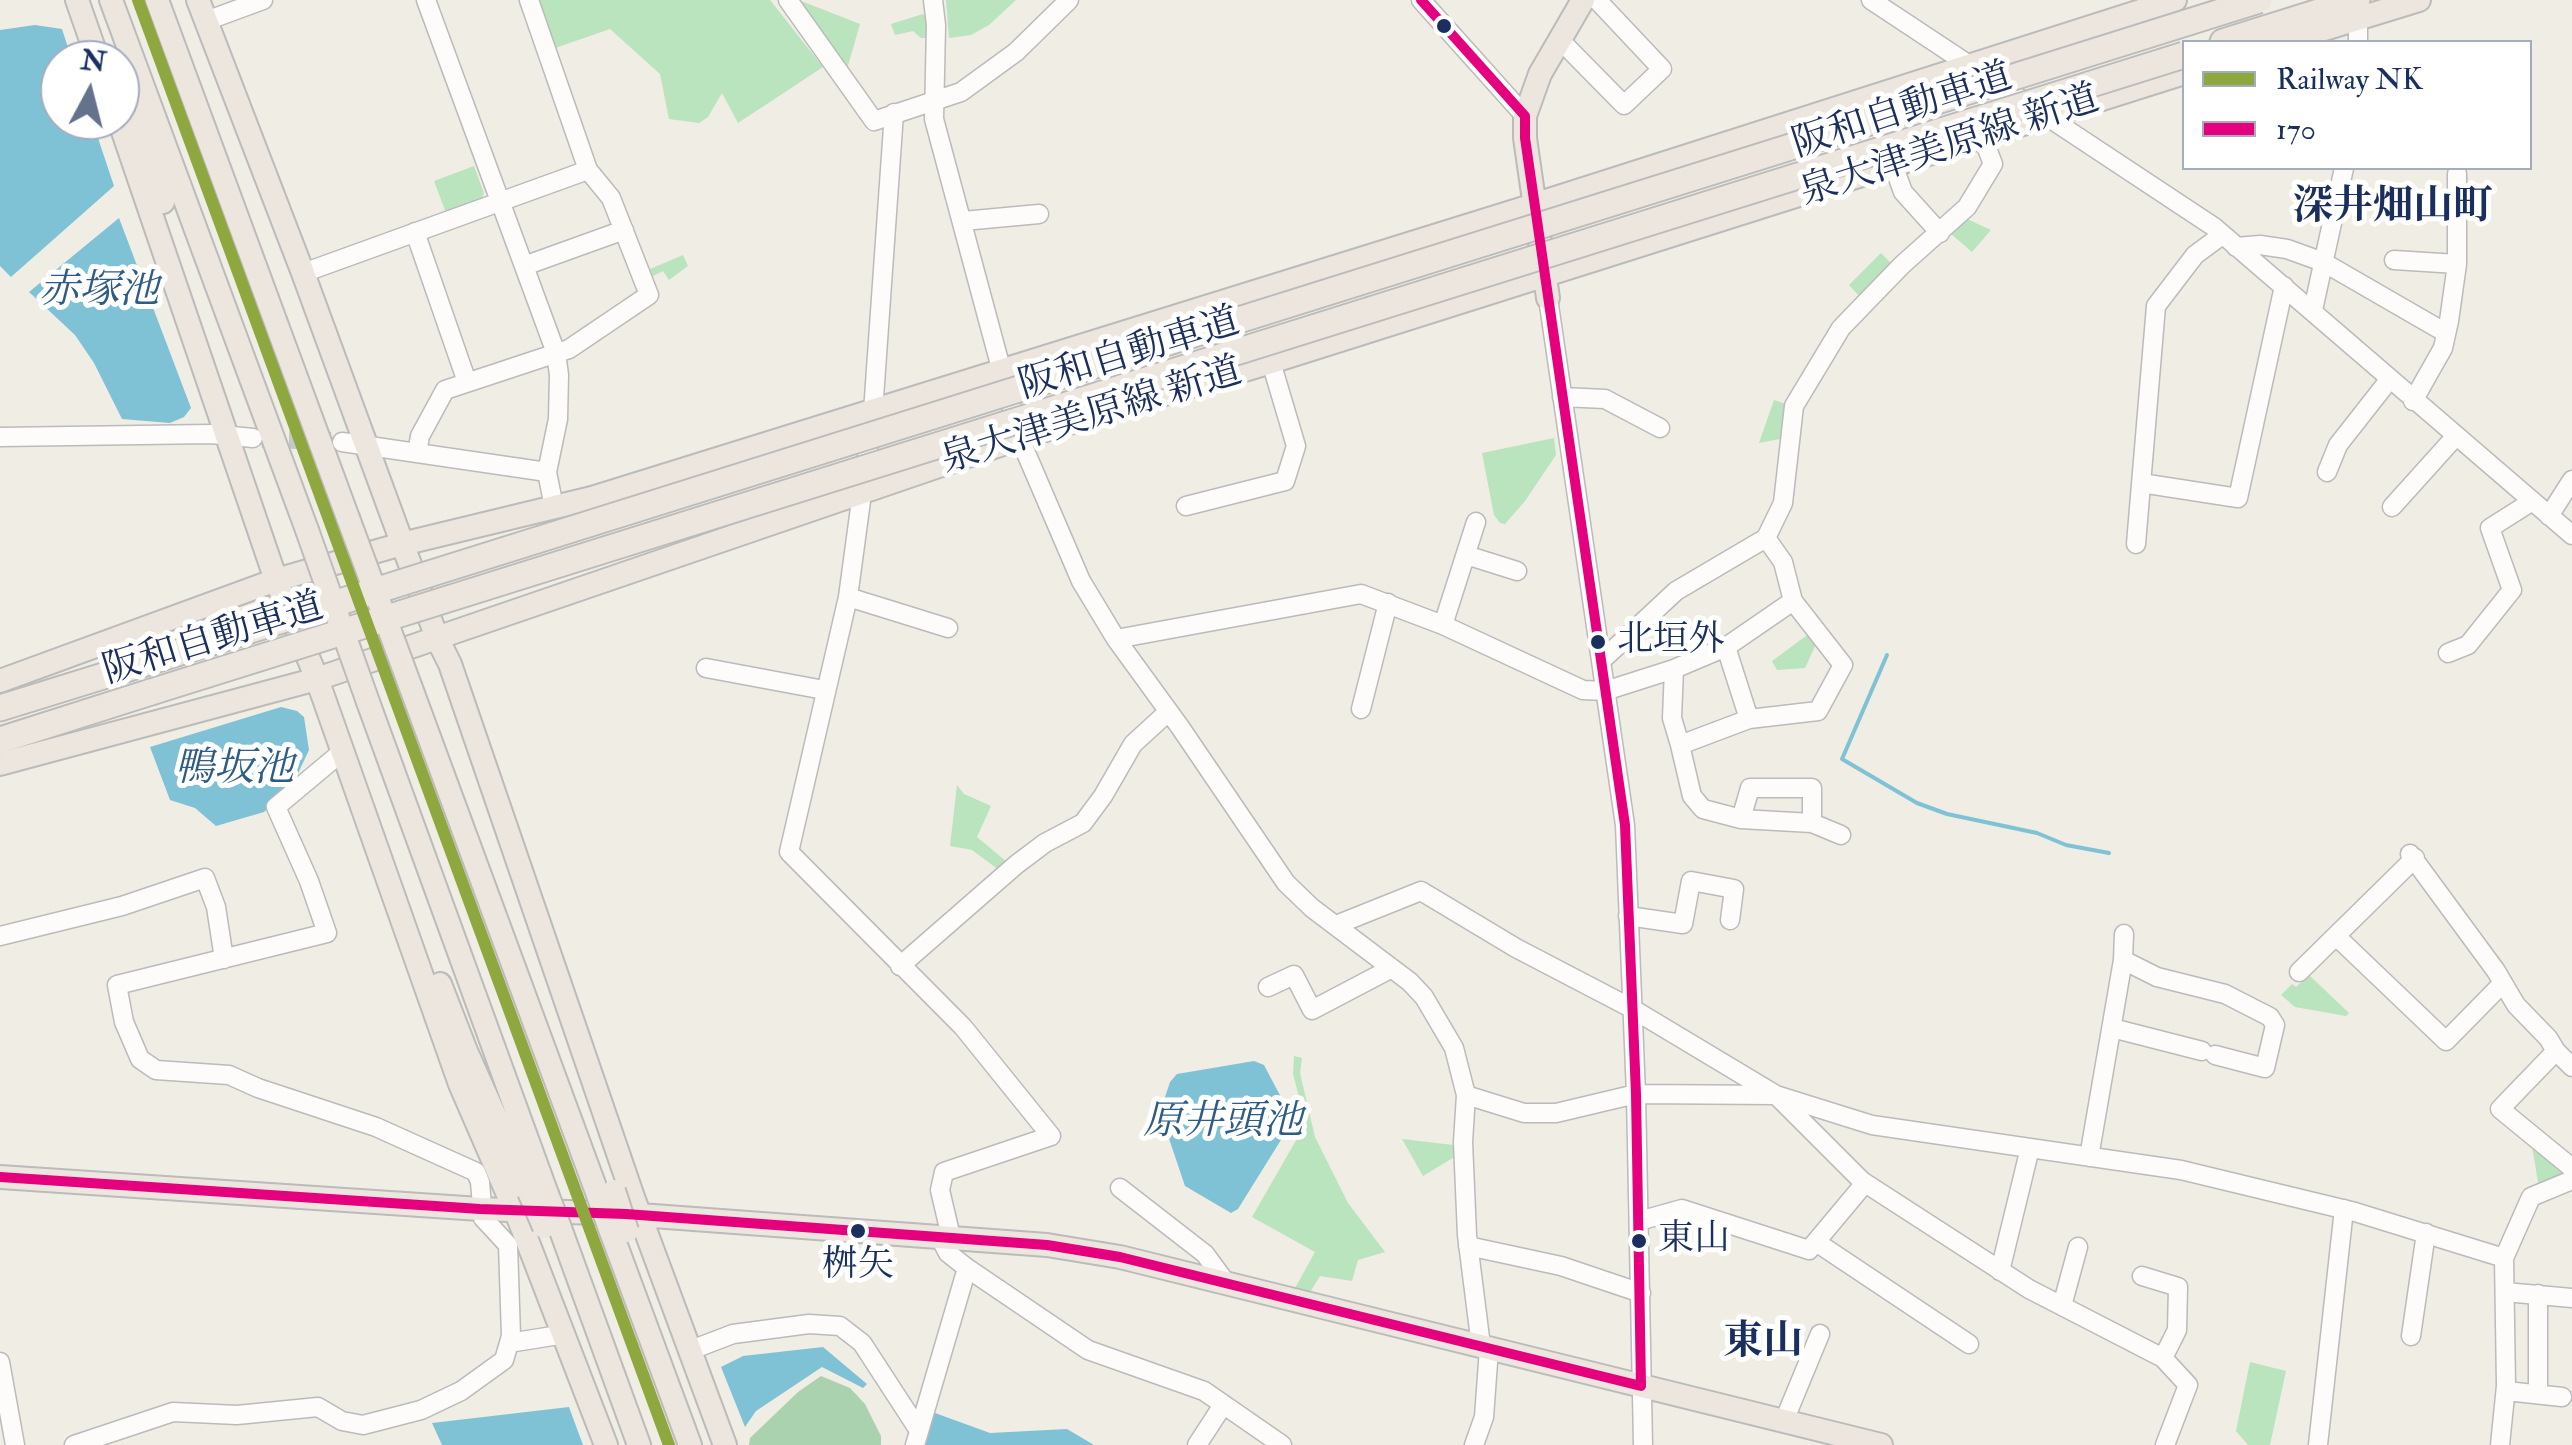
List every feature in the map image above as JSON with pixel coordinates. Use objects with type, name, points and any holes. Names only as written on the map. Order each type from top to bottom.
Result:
[{"type":"highway","name":"阪和自動車道","points":[[0,708],[2259,0]]},
{"type":"highway","points":[[2230,40],[2358,6]]},
{"type":"highway","name":"阪和自動車道","points":[[0,740],[2182,56]]},
{"type":"main road","points":[[77,0],[91,40]]},
{"type":"main road","points":[[101,0],[113,40]]},
{"type":"main road","points":[[110,0],[368,702],[530,1199],[565,1334],[606,1445]]},
{"type":"main road","points":[[157,0],[411,688],[606,1193],[691,1350],[725,1445]]},
{"type":"main road","points":[[1546,287],[1525,138],[1526,116],[1540,74],[1583,0]]},
{"type":"main road","points":[[2286,40],[2358,6],[2419,0]]},
{"type":"main road","name":"泉大津美原線 新道","points":[[0,682],[276,580],[554,507],[873,412],[2168,1]]},
{"type":"main road","points":[[202,10],[453,672],[626,1225],[651,1341],[690,1445]]},
{"type":"main road","name":"泉大津美原線 新道","points":[[0,764],[317,679],[1020,439],[1271,362],[1546,287],[1894,167],[2182,74]]},
{"type":"main road","points":[[140,130],[229,436]]},
{"type":"main road","points":[[126,140],[276,580],[317,679],[367,820],[386,848],[466,1051],[530,1199],[552,1227],[639,1445]]},
{"type":"main road","points":[[453,672],[458,720],[606,1193]]},
{"type":"main road","points":[[0,1177],[480,1208],[530,1199],[626,1225],[945,1236],[1047,1246],[1120,1257],[1882,1445]]},
{"type":"street","points":[[202,10],[263,0]]},
{"type":"street","points":[[426,0],[556,353],[558,419],[547,472],[554,507]]},
{"type":"street","points":[[418,453],[420,436],[445,390],[569,349],[649,295],[610,198],[588,170],[529,0]]},
{"type":"street","points":[[788,0],[874,121],[962,92],[1016,52],[1069,0]]},
{"type":"street","points":[[933,0],[934,119],[1020,439],[1081,581],[1116,639],[1286,883],[1424,997],[1454,1048],[1466,1095],[1463,1142],[1468,1246],[1485,1348],[1484,1418],[1474,1445]]},
{"type":"street","points":[[1421,0],[1526,116]]},
{"type":"street","points":[[1560,40],[1624,105],[1662,69],[1597,0]]},
{"type":"street","points":[[1871,0],[2049,116],[2229,241],[2572,535]]},
{"type":"street","points":[[2358,6],[2358,40]]},
{"type":"street","points":[[894,113],[873,412],[848,597],[789,852],[963,1028],[1051,1136],[944,1172],[940,1190],[948,1252],[1088,1350],[1204,1392],[1282,1445]]},
{"type":"street","points":[[1601,661],[1676,591],[1766,538],[1783,503],[1794,406],[1829,344],[1878,288],[1967,207],[1992,164],[1983,138]]},
{"type":"street","points":[[1894,167],[1904,192],[1940,233]]},
{"type":"street","points":[[303,273],[588,170]]},
{"type":"street","points":[[2312,310],[2344,170]]},
{"type":"street","points":[[2413,401],[2446,334],[2457,264],[2456,174]]},
{"type":"street","points":[[963,221],[1039,214]]},
{"type":"street","points":[[524,266],[624,230]]},
{"type":"street","points":[[415,232],[467,382]]},
{"type":"street","points":[[2136,544],[2156,306],[2195,255],[2229,241],[2287,249],[2323,262],[2446,334]]},
{"type":"street","points":[[2394,260],[2457,264]]},
{"type":"street","points":[[2141,484],[2238,498],[2284,286]]},
{"type":"street","points":[[1546,287],[1625,826],[1636,1094],[1643,1445]]},
{"type":"street","points":[[1186,506],[1284,481],[1296,446],[1271,362]]},
{"type":"street","points":[[2327,472],[2338,445],[2389,380]]},
{"type":"street","points":[[1562,397],[1605,398],[1660,428]]},
{"type":"street","points":[[2392,506],[2455,436]]},
{"type":"street","points":[[0,437],[253,438]]},
{"type":"street","points":[[342,442],[547,472]]},
{"type":"street","points":[[2549,516],[2572,480]]},
{"type":"street","points":[[2448,653],[2468,645],[2512,590],[2490,528],[2531,502]]},
{"type":"street","points":[[1443,625],[1476,522]]},
{"type":"street","points":[[1680,745],[1749,720],[1818,712],[1843,665],[1794,601],[1783,562],[1766,538]]},
{"type":"street","points":[[1466,555],[1518,571]]},
{"type":"street","points":[[1116,639],[1360,594],[1443,625],[1583,690],[1605,691],[1726,647],[1794,601]]},
{"type":"street","points":[[848,597],[948,628]]},
{"type":"street","points":[[1360,709],[1388,603]]},
{"type":"street","points":[[1726,647],[1749,720]]},
{"type":"street","points":[[706,668],[824,690]]},
{"type":"street","points":[[1674,669],[1672,718],[1692,796],[1703,810],[1741,819],[1812,823],[1840,834]]},
{"type":"street","points":[[900,966],[1017,864],[1083,822],[1133,744],[1168,712]]},
{"type":"street","points":[[74,1445],[173,1412],[237,1415],[318,1407],[342,1421],[363,1425],[421,1410],[462,1391],[504,1360],[509,1343],[508,1244],[483,1218],[476,1172],[376,1127],[230,1075],[156,1070],[140,1058],[124,1022],[118,985],[327,934],[309,881],[276,807],[343,751]]},
{"type":"street","points":[[1741,819],[1750,788],[1812,788],[1812,823]]},
{"type":"street","points":[[2298,972],[2412,856],[2516,1005],[2572,1066]]},
{"type":"street","points":[[0,936],[122,906],[205,878],[216,907],[224,959]]},
{"type":"street","points":[[1628,916],[1683,924],[1691,881],[1734,889],[1730,920]]},
{"type":"street","points":[[1336,925],[1422,891],[1516,948],[1632,1008],[1776,1095],[1866,1183],[2000,1271],[2164,1358],[2188,1385],[2165,1445]]},
{"type":"street","points":[[2090,1157],[2124,934]]},
{"type":"street","points":[[2336,937],[2446,1041],[2502,983]]},
{"type":"street","points":[[2112,1028],[2266,1068],[2275,1025],[2270,1017],[2224,994],[2157,977],[2123,960]]},
{"type":"street","points":[[1268,987],[1294,975],[1312,1010],[1392,968]]},
{"type":"street","points":[[2556,1051],[2500,1109],[2572,1168]]},
{"type":"street","points":[[1466,1095],[1524,1113],[1556,1112],[1636,1094],[1776,1095],[1872,1125],[2181,1170],[2344,1209],[2504,1258]]},
{"type":"street","points":[[2000,1271],[2030,1148]]},
{"type":"street","points":[[2500,1445],[2506,1391],[2504,1258],[2531,1196],[2572,1180]]},
{"type":"street","points":[[1639,1221],[1682,1209],[1809,1250],[1866,1183]]},
{"type":"street","points":[[1120,1188],[1205,1254],[1227,1284]]},
{"type":"street","points":[[2318,1445],[2344,1209]]},
{"type":"street","points":[[2411,1336],[2426,1233]]},
{"type":"street","points":[[1816,1242],[1969,1344]]},
{"type":"street","points":[[1468,1246],[1561,1266],[1640,1294]]},
{"type":"street","points":[[2062,1306],[2078,1247]]},
{"type":"street","points":[[916,1437],[967,1268]]},
{"type":"street","points":[[2142,1276],[2178,1286],[2177,1330],[2164,1358]]},
{"type":"street","points":[[2505,1292],[2572,1298]]},
{"type":"street","points":[[2538,1294],[2538,1394]]},
{"type":"street","points":[[691,1350],[733,1334],[809,1324],[840,1326],[862,1343],[916,1437]]},
{"type":"street","points":[[509,1343],[565,1334]]},
{"type":"street","points":[[1784,1421],[1820,1334]]},
{"type":"street","points":[[0,1362],[15,1445]]},
{"type":"street","points":[[2506,1391],[2562,1397]]},
{"type":"street","points":[[1197,1445],[1223,1405]]},
{"type":"green space","points":[[538,0],[770,0],[823,67],[738,123],[722,93],[708,117],[699,123],[669,119],[660,74],[610,29],[555,48]]},
{"type":"green space","points":[[946,0],[1016,0],[989,25],[971,35],[949,38]]},
{"type":"green space","points":[[799,3],[860,24],[847,69]]},
{"type":"green space","points":[[923,14],[929,18],[929,38],[921,38],[913,31],[895,35],[891,24]]},
{"type":"green space","points":[[474,166],[484,193],[481,200],[446,213],[434,181]]},
{"type":"green space","points":[[1965,218],[1991,230],[1972,252],[1950,233]]},
{"type":"green space","points":[[1881,253],[1892,264],[1860,297],[1849,285]]},
{"type":"green space","points":[[683,255],[688,266],[669,280],[663,271],[653,276],[650,269]]},
{"type":"green space","points":[[1774,400],[1786,404],[1780,439],[1759,443]]},
{"type":"green space","points":[[1554,438],[1556,455],[1525,501],[1505,524],[1500,523],[1494,515],[1482,453]]},
{"type":"green space","points":[[1810,633],[1817,642],[1805,668],[1777,670],[1772,661]]},
{"type":"green space","points":[[957,785],[964,794],[991,806],[977,837],[1007,862],[999,870],[972,850],[950,846]]},
{"type":"green space","points":[[2309,975],[2349,1013],[2346,1016],[2295,1007],[2281,995]]},
{"type":"green space","points":[[1294,1056],[1302,1058],[1300,1073],[1315,1137],[1348,1203],[1385,1252],[1358,1260],[1352,1281],[1320,1276],[1309,1294],[1294,1290],[1315,1252],[1252,1217],[1306,1123],[1293,1074]]},
{"type":"green space","points":[[1402,1139],[1453,1145],[1456,1156],[1423,1176]]},
{"type":"green space","points":[[2532,1146],[2563,1172],[2562,1179],[2539,1188]]},
{"type":"green space","points":[[2250,1362],[2286,1371],[2270,1445],[2248,1445],[2236,1431]]},
{"type":"green space","points":[[821,1376],[850,1388],[865,1404],[881,1436],[881,1445],[749,1445],[750,1438],[798,1392]]},
{"type":"water","points":[[35,25],[62,29],[66,40],[40,40],[40,140],[99,140],[114,186],[11,277],[0,266],[0,30]]},
{"type":"water","name":"赤塚池","points":[[119,218],[191,408],[184,417],[170,423],[122,419],[75,335],[29,292]]},
{"type":"water","name":"鴨坂池","points":[[281,707],[304,717],[309,750],[293,784],[264,812],[216,826],[195,808],[170,800],[150,747]]},
{"type":"water","name":"原井頭池","points":[[1254,1061],[1264,1065],[1283,1101],[1289,1127],[1238,1209],[1231,1213],[1185,1186],[1160,1112],[1170,1082],[1177,1074]]},
{"type":"water","points":[[823,1347],[867,1384],[863,1388],[822,1367],[756,1411],[745,1427],[721,1367],[743,1356]]},
{"type":"water","points":[[569,1407],[583,1445],[442,1445],[432,1423]]},
{"type":"water","points":[[935,1413],[990,1433],[1067,1429],[1094,1445],[921,1445]]},
{"type":"waterway","points":[[1887,655],[1842,759],[1917,803],[1947,814],[2109,853]]},
{"type":"tunnel","points":[[262,439],[331,441]]},
{"type":"rail line","name":"NK","points":[[138,0],[669,1445]]},
{"type":"transit line","name":"170","points":[[0,1177],[480,1209],[626,1214],[1047,1245],[1120,1257],[1641,1386],[1636,1094],[1625,825],[1525,138],[1525,116],[1421,0]]},
{"type":"place","name":"北垣外","points":[[1598,642]]},
{"type":"place","name":"桝矢","points":[[858,1231]]},
{"type":"place","name":"東山","points":[[1639,1241]]},
{"type":"district","name":"深井畑山町","points":[[2393,209]]},
{"type":"district","name":"東山","points":[[1763,1344]]}]
